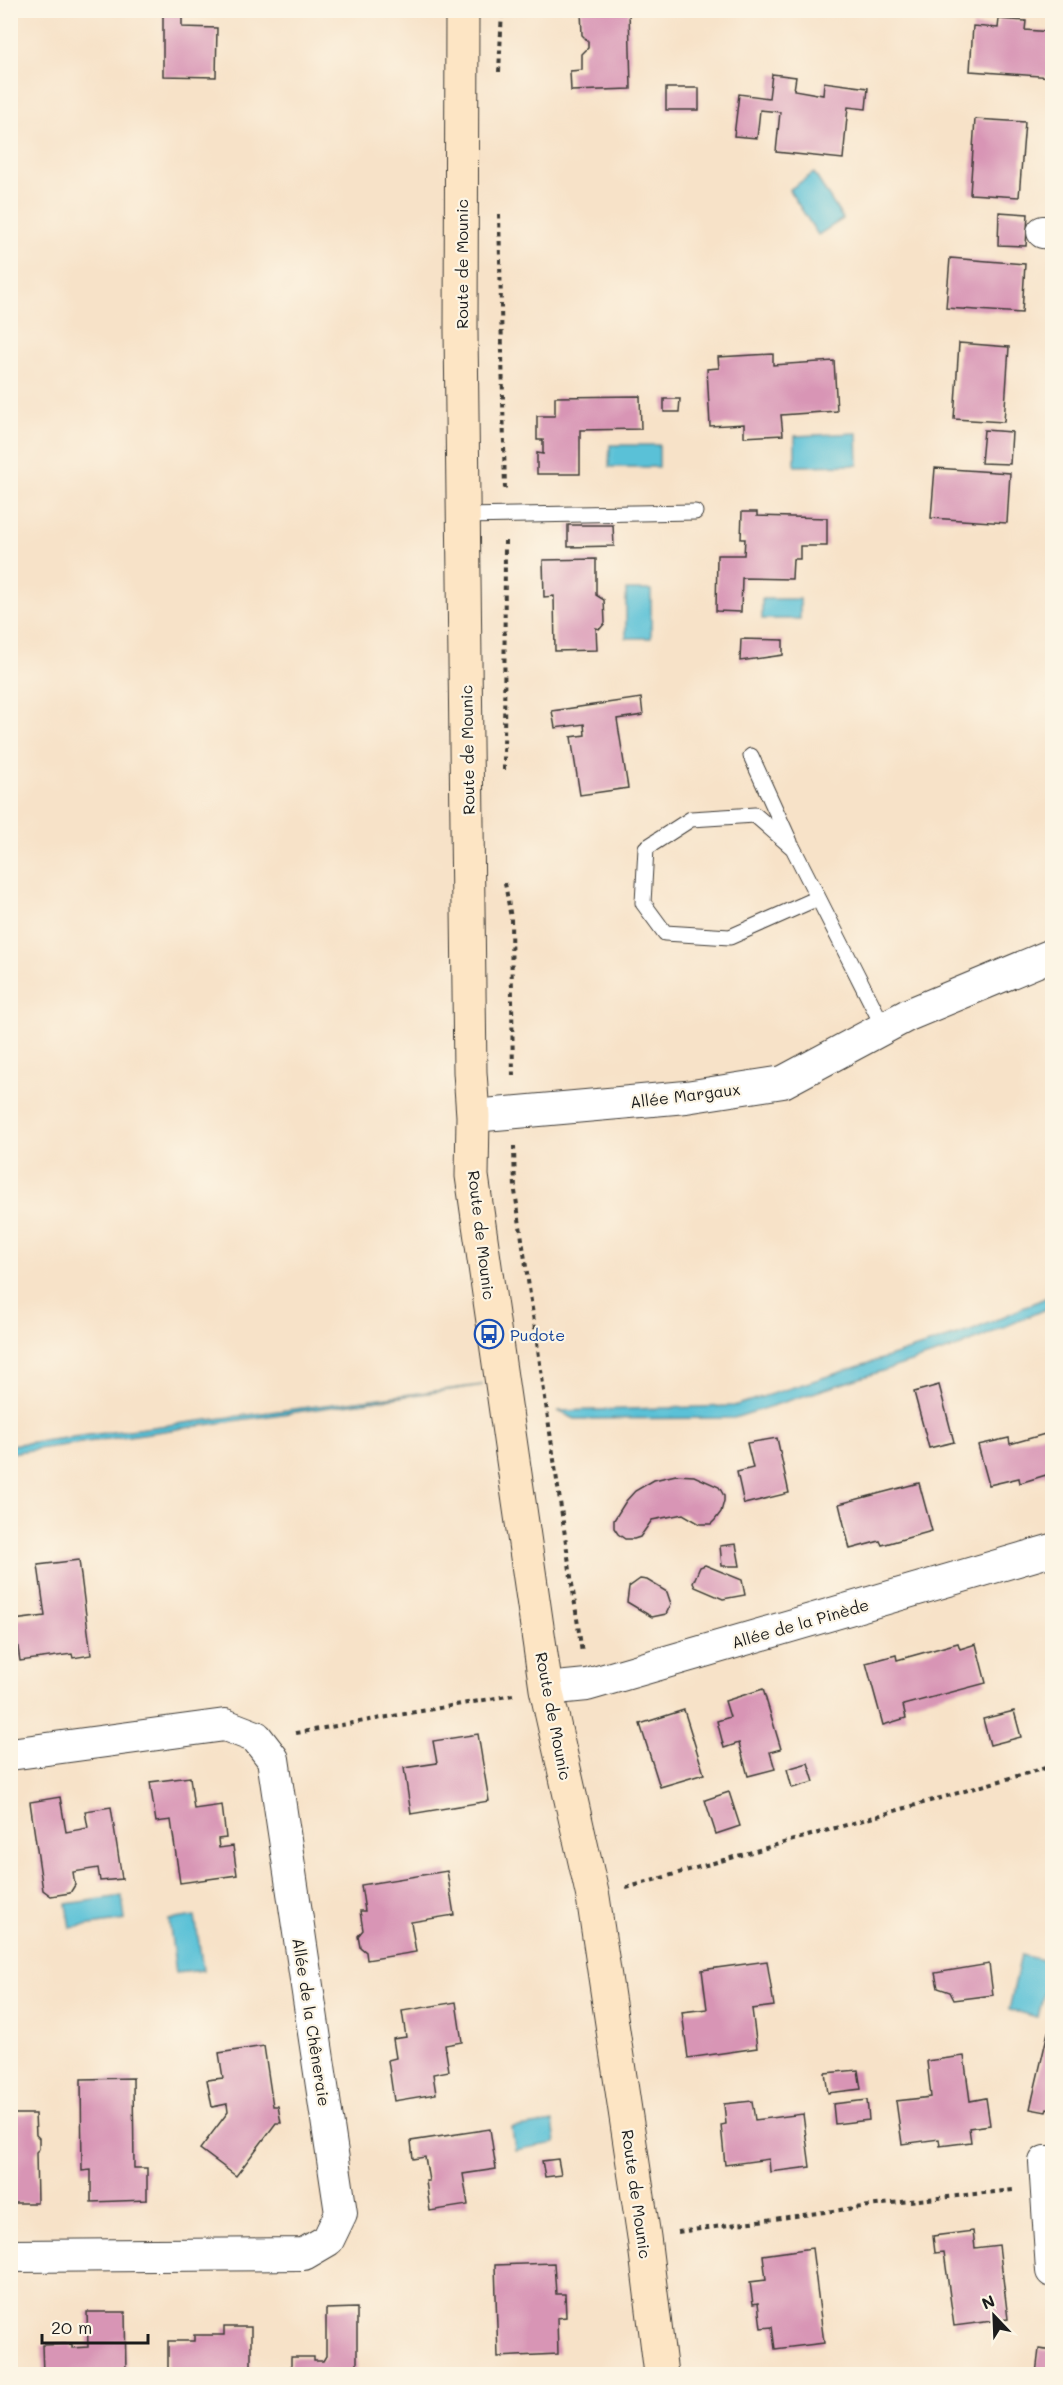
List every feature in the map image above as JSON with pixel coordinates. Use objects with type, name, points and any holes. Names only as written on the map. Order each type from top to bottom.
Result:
[{"type":"main road","name":"Route de Mounic","points":[[462,10],[461,331],[472,1176],[546,1689],[593,1897],[644,2237],[661,2374]]},
{"type":"street","name":"Allée Margaux","points":[[473,1116],[686,1097],[783,1082],[908,1015],[1053,955]]},
{"type":"street","name":"Allée de la Pinède","points":[[546,1689],[586,1685],[1053,1550]]},
{"type":"street","points":[[10,1754],[225,1725],[256,1737],[273,1759]]},
{"type":"street","name":"Allée de la Chêneraie","points":[[10,2256],[304,2254],[328,2240],[341,2213],[273,1759]]},
{"type":"street","points":[[1050,2174],[1053,2271]]},
{"type":"lane","points":[[465,516],[695,512]]},
{"type":"lane","points":[[751,756],[793,848],[884,1028]]},
{"type":"lane","points":[[793,848],[755,815],[691,819],[646,848],[643,903],[665,933],[730,937],[818,898]]},
{"type":"path","points":[[499,79],[502,10]]},
{"type":"path","points":[[499,207],[506,516],[504,780]]},
{"type":"path","points":[[503,876],[511,918],[515,1191],[586,1685]]},
{"type":"path","points":[[273,1759],[288,1735],[546,1689]]},
{"type":"path","points":[[593,1897],[1053,1766]]},
{"type":"path","points":[[644,2237],[891,2203],[1050,2174]]},
{"type":"water","points":[[814,173],[843,219],[818,235],[789,190]]},
{"type":"water","points":[[857,433],[858,465],[795,466],[795,436]]},
{"type":"water","points":[[610,445],[659,445],[659,467],[609,467]]},
{"type":"water","points":[[626,590],[651,590],[651,638],[626,638]]},
{"type":"water","points":[[762,599],[800,599],[800,619],[762,619]]},
{"type":"water","points":[[1052,1295],[1052,1306],[961,1346],[734,1418],[575,1419],[558,1411],[734,1406],[973,1330]]},
{"type":"water","points":[[483,1385],[11,1453],[11,1445]]},
{"type":"water","points":[[122,1896],[125,1920],[70,1928],[66,1904]]},
{"type":"water","points":[[195,1916],[203,1970],[176,1973],[169,1920]]},
{"type":"water","points":[[1021,1955],[1051,1962],[1038,2017],[1009,2010]]},
{"type":"water","points":[[553,2122],[556,2143],[515,2150],[512,2128]]},
{"type":"building","points":[[581,10],[629,10],[631,89],[571,91],[570,71],[582,70],[582,54],[588,48],[588,41],[582,35]]},
{"type":"building","points":[[163,11],[182,12],[182,27],[217,28],[216,77],[163,76]]},
{"type":"building","points":[[999,19],[1026,21],[1025,30],[1052,32],[1052,77],[970,71],[973,26],[998,28]]},
{"type":"building","points":[[772,74],[796,77],[794,90],[823,95],[824,82],[868,88],[866,109],[848,107],[843,159],[776,152],[780,112],[760,110],[757,138],[734,136],[739,94],[769,98]]},
{"type":"building","points":[[666,88],[699,88],[699,110],[666,110]]},
{"type":"building","points":[[975,119],[1025,122],[1019,197],[970,194]]},
{"type":"building","points":[[999,212],[1028,214],[1026,246],[998,245]]},
{"type":"building","points":[[950,258],[1025,264],[1022,313],[946,308]]},
{"type":"building","points":[[959,343],[1009,347],[1004,422],[954,419]]},
{"type":"building","points":[[773,354],[773,365],[834,361],[837,411],[781,415],[783,435],[744,437],[744,424],[710,426],[707,369],[719,368],[718,357]]},
{"type":"building","points":[[640,396],[641,429],[580,430],[580,474],[537,474],[537,453],[543,454],[543,440],[537,440],[537,416],[555,416],[555,397]]},
{"type":"building","points":[[664,399],[680,399],[679,412],[664,412]]},
{"type":"building","points":[[984,430],[1012,432],[1010,464],[981,463]]},
{"type":"building","points":[[935,468],[1010,473],[1007,523],[931,518]]},
{"type":"building","points":[[742,512],[757,512],[757,516],[827,518],[827,546],[800,546],[800,559],[793,559],[792,579],[742,578],[741,612],[716,611],[717,555],[744,555],[745,539],[741,539]]},
{"type":"building","points":[[568,525],[613,525],[614,546],[568,547]]},
{"type":"building","points":[[596,559],[596,595],[604,600],[605,623],[600,629],[596,628],[597,650],[555,651],[554,596],[544,597],[543,560]]},
{"type":"building","points":[[741,639],[783,640],[783,655],[740,661]]},
{"type":"building","points":[[641,698],[643,715],[617,719],[628,788],[580,795],[571,737],[585,735],[584,724],[555,728],[552,711]]},
{"type":"building","points":[[939,1385],[954,1442],[929,1448],[914,1392]]},
{"type":"building","points":[[1052,1432],[1052,1480],[1048,1482],[1046,1475],[1020,1483],[1019,1478],[989,1485],[978,1445],[1009,1438],[1010,1444]]},
{"type":"building","points":[[777,1438],[789,1493],[744,1504],[737,1472],[753,1468],[747,1443]]},
{"type":"building","points":[[676,1475],[694,1476],[719,1487],[724,1501],[721,1512],[715,1520],[711,1524],[700,1524],[683,1514],[652,1520],[640,1537],[634,1539],[625,1539],[618,1534],[614,1528],[614,1520],[635,1491],[654,1480]]},
{"type":"building","points":[[919,1483],[932,1531],[882,1545],[880,1541],[850,1549],[839,1504]]},
{"type":"building","points":[[736,1544],[740,1566],[722,1566],[720,1546]]},
{"type":"building","points":[[79,1560],[91,1655],[73,1658],[72,1654],[20,1661],[14,1620],[45,1616],[38,1565]]},
{"type":"building","points":[[705,1565],[742,1580],[745,1595],[723,1599],[695,1587],[693,1583],[700,1567]]},
{"type":"building","points":[[640,1579],[647,1580],[667,1592],[671,1604],[666,1614],[652,1617],[627,1602],[629,1587]]},
{"type":"building","points":[[958,1643],[960,1649],[976,1644],[986,1683],[903,1705],[906,1718],[883,1725],[866,1663],[896,1655],[897,1660]]},
{"type":"building","points":[[763,1689],[781,1749],[770,1752],[775,1769],[748,1776],[739,1743],[724,1748],[717,1721],[730,1717],[725,1701]]},
{"type":"building","points":[[684,1710],[704,1774],[660,1787],[640,1724]]},
{"type":"building","points":[[1014,1711],[1021,1737],[990,1745],[983,1719]]},
{"type":"building","points":[[478,1734],[489,1801],[411,1814],[404,1768],[437,1763],[433,1741]]},
{"type":"building","points":[[808,1763],[814,1782],[792,1788],[787,1769]]},
{"type":"building","points":[[190,1777],[194,1809],[222,1805],[226,1838],[218,1839],[219,1848],[233,1846],[237,1875],[180,1883],[171,1820],[156,1822],[150,1782]]},
{"type":"building","points":[[729,1792],[740,1826],[716,1834],[705,1800]]},
{"type":"building","points":[[60,1797],[66,1832],[88,1828],[85,1811],[111,1807],[122,1879],[100,1881],[98,1868],[73,1872],[75,1885],[70,1893],[51,1896],[43,1890],[30,1802]]},
{"type":"building","points":[[447,1871],[454,1915],[411,1922],[416,1952],[367,1960],[366,1952],[360,1947],[358,1936],[363,1930],[360,1911],[365,1911],[361,1885]]},
{"type":"building","points":[[767,1961],[774,2006],[752,2009],[757,2048],[688,2058],[682,2012],[707,2009],[702,1970]]},
{"type":"building","points":[[989,1964],[993,1995],[954,2000],[950,1992],[938,1988],[935,1973]]},
{"type":"building","points":[[456,2002],[462,2042],[445,2045],[449,2071],[433,2074],[436,2094],[394,2101],[388,2060],[396,2058],[393,2039],[406,2037],[402,2011]]},
{"type":"building","points":[[1048,2032],[1052,2033],[1052,2110],[1047,2109],[1046,2112],[1030,2109]]},
{"type":"building","points":[[264,2046],[273,2106],[278,2106],[281,2123],[276,2123],[236,2176],[200,2149],[228,2112],[227,2104],[212,2107],[207,2080],[223,2078],[219,2053]]},
{"type":"building","points":[[964,2056],[970,2101],[986,2098],[990,2125],[969,2128],[971,2142],[940,2146],[939,2139],[902,2144],[896,2101],[931,2097],[927,2061]]},
{"type":"building","points":[[858,2070],[861,2089],[828,2093],[825,2073]]},
{"type":"building","points":[[133,2078],[134,2168],[147,2168],[147,2200],[91,2202],[91,2170],[82,2171],[81,2079]]},
{"type":"building","points":[[867,2100],[869,2120],[835,2124],[833,2104]]},
{"type":"building","points":[[752,2101],[755,2120],[803,2114],[810,2167],[770,2172],[769,2159],[725,2165],[721,2125],[726,2124],[724,2104]]},
{"type":"building","points":[[10,2114],[35,2114],[36,2135],[39,2138],[39,2149],[36,2152],[37,2203],[10,2203]]},
{"type":"building","points":[[490,2129],[496,2169],[463,2174],[468,2205],[430,2211],[425,2157],[413,2159],[411,2141]]},
{"type":"building","points":[[558,2159],[561,2175],[545,2177],[542,2161]]},
{"type":"building","points":[[973,2231],[975,2248],[999,2245],[1008,2319],[954,2326],[944,2252],[935,2253],[933,2236]]},
{"type":"building","points":[[812,2248],[824,2343],[775,2349],[772,2327],[761,2328],[758,2303],[753,2304],[750,2282],[766,2280],[763,2255]]},
{"type":"building","points":[[554,2263],[556,2294],[565,2294],[566,2317],[557,2318],[558,2354],[498,2357],[495,2265]]},
{"type":"building","points":[[357,2308],[357,2374],[291,2374],[291,2357],[314,2357],[314,2361],[323,2361],[326,2356],[326,2309]]},
{"type":"building","points":[[87,2312],[125,2312],[126,2374],[43,2374],[42,2345],[72,2344],[72,2348],[88,2347]]},
{"type":"building","points":[[224,2327],[251,2327],[251,2374],[168,2374],[168,2341],[194,2341],[194,2335],[224,2335]]},
{"type":"building","points":[[1039,2349],[1052,2351],[1052,2374],[1036,2374]]},
{"type":"place","name":"Pudote","points":[[489,1334]]}]
